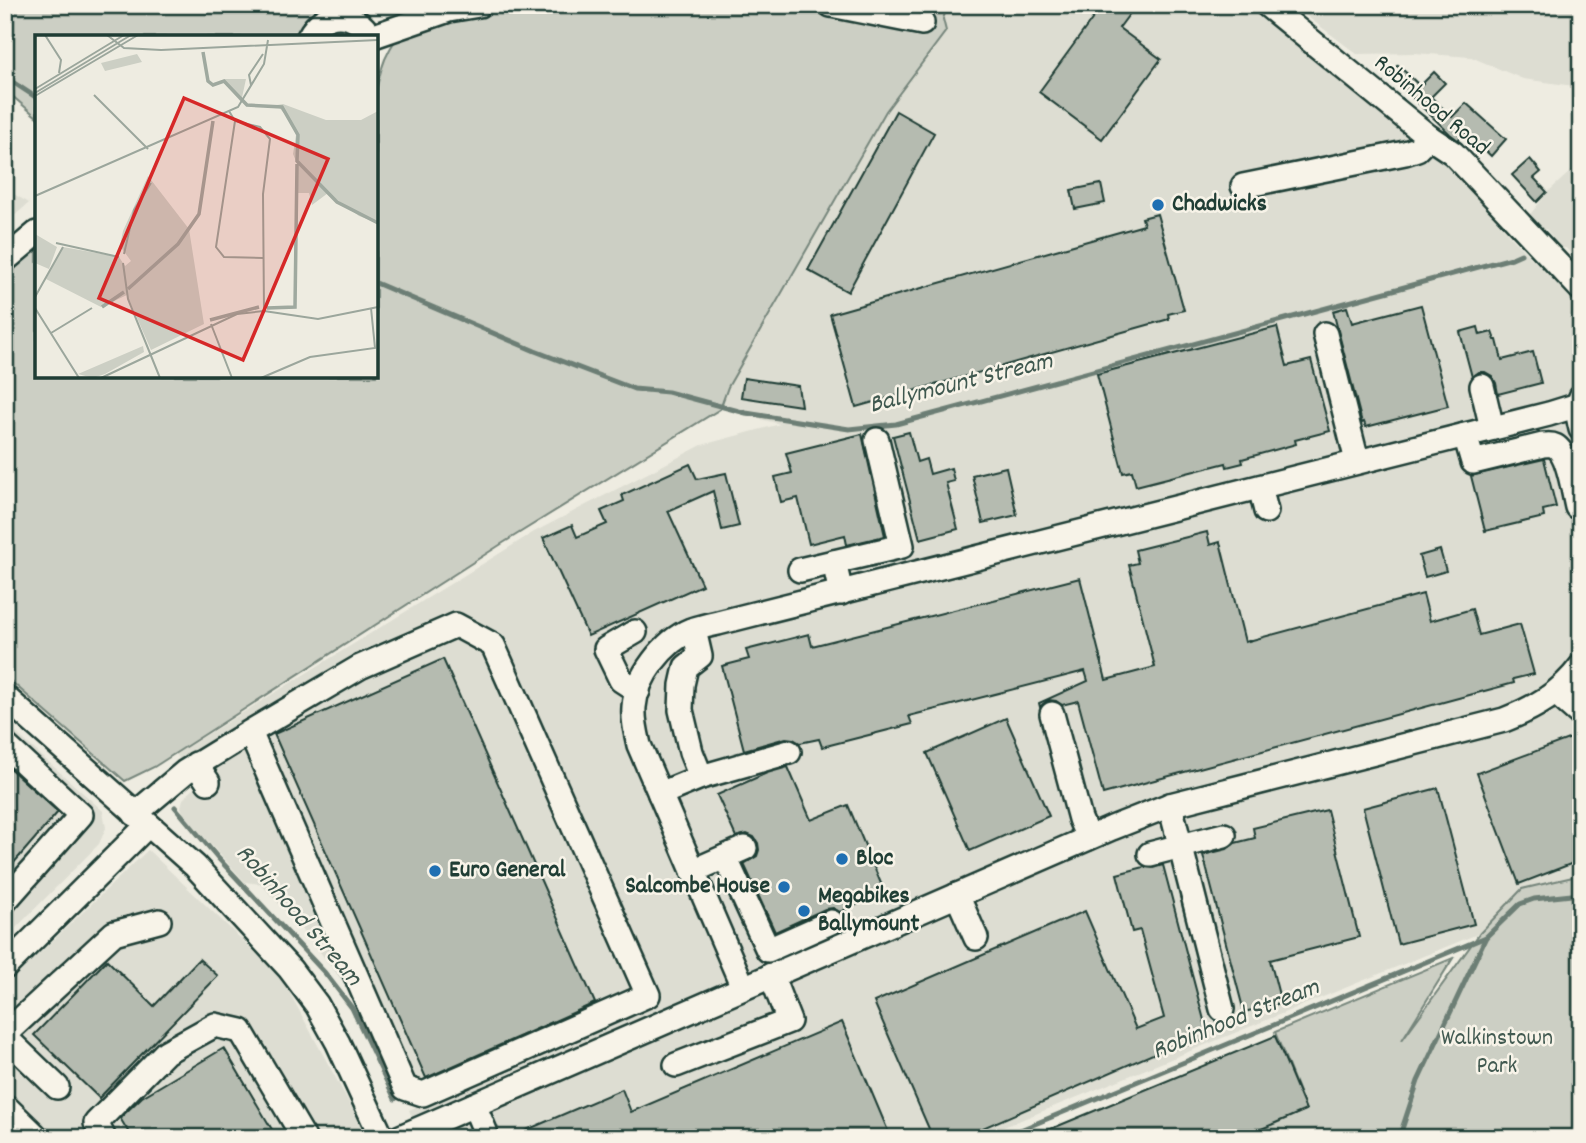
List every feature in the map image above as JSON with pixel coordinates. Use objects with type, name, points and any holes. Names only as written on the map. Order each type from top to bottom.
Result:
[{"type":"street","points":[[377,35],[449,10],[479,5]]},
{"type":"street","points":[[831,5],[922,23]]},
{"type":"street","name":"Robinhood Road","points":[[1267,5],[1429,137],[1453,153],[1581,289]]},
{"type":"street","points":[[310,35],[314,27],[332,11],[356,20],[370,35]]},
{"type":"street","points":[[1243,186],[1405,153],[1416,149],[1429,137]]},
{"type":"street","points":[[5,260],[35,235]]},
{"type":"street","points":[[1325,334],[1357,461]]},
{"type":"street","points":[[1482,386],[1492,428]]},
{"type":"street","points":[[743,987],[639,745],[634,725],[634,703],[638,691],[649,667],[666,646],[694,630],[1549,414],[1579,401]]},
{"type":"street","points":[[1579,401],[1577,416],[1581,429]]},
{"type":"street","points":[[1465,435],[1473,462],[1543,444],[1553,445],[1562,452],[1567,464],[1577,507]]},
{"type":"street","points":[[800,570],[902,546],[877,440]]},
{"type":"street","points":[[1260,487],[1266,511]]},
{"type":"street","points":[[834,562],[841,593]]},
{"type":"street","points":[[5,967],[141,819],[202,773],[250,732],[360,667],[456,625],[493,645],[648,995],[423,1094],[405,1088],[250,732]]},
{"type":"street","points":[[694,630],[700,656],[686,667],[681,710],[691,752],[701,776]]},
{"type":"street","points":[[635,632],[606,649],[621,680],[638,691]]},
{"type":"street","points":[[398,1138],[1088,838],[1170,805],[1504,720],[1556,693],[1581,666]]},
{"type":"street","points":[[1556,693],[1581,715]]},
{"type":"street","points":[[5,697],[204,875],[296,978],[317,1005],[338,1043],[382,1138]]},
{"type":"street","points":[[1052,714],[1080,819],[1088,838]]},
{"type":"street","points":[[5,745],[81,815],[5,901]]},
{"type":"street","points":[[660,794],[701,776],[789,752]]},
{"type":"street","points":[[1170,805],[1222,1009]]},
{"type":"street","points":[[1150,854],[1224,835]]},
{"type":"street","points":[[693,871],[735,852],[768,950],[821,927],[822,953]]},
{"type":"street","points":[[957,895],[976,938]]},
{"type":"street","points":[[57,1087],[6,1039],[114,933],[159,921]]},
{"type":"street","points":[[677,1065],[789,1021],[771,975]]},
{"type":"street","points":[[104,1138],[96,1123],[166,1052],[215,1025],[241,1031],[304,1138]]},
{"type":"street","points":[[474,1105],[485,1131],[483,1138]]},
{"type":"street","points":[[5,1106],[38,1138]]},
{"type":"shaded area","points":[[948,5],[1248,5],[1449,166],[1518,245],[1581,307],[1581,875],[1522,889],[1480,933],[977,1138],[421,1138],[409,1110],[420,1105],[403,1102],[371,1028],[334,970],[261,884],[245,882],[184,815],[181,807],[183,799],[197,785],[176,754],[534,532],[702,445],[780,424],[720,409],[728,387],[886,111],[946,31],[943,19]]},
{"type":"shaded area","points":[[1292,5],[1581,5],[1581,87],[1523,79],[1471,57],[1414,53],[1357,54]]},
{"type":"shaded area","points":[[1581,162],[1581,272],[1566,248],[1561,248],[1546,229],[1541,231],[1528,217],[1549,191]]},
{"type":"shaded area","points":[[5,189],[29,203],[5,224]]},
{"type":"shaded area","points":[[5,723],[103,811],[106,828],[99,844],[5,939]]},
{"type":"shaded area","points":[[148,850],[281,977],[359,1121],[364,1138],[5,1138],[5,986]]},
{"type":"green space","points":[[5,5],[330,5],[334,16],[311,35],[35,35],[35,115],[5,90]]},
{"type":"green space","points":[[412,5],[948,5],[943,19],[946,31],[886,111],[728,387],[720,409],[503,543],[154,767],[125,781],[5,676],[5,268],[35,239],[35,378],[378,378],[378,84],[385,60],[411,19]]},
{"type":"green space","name":"Walkinstown Park","points":[[1581,875],[1581,1138],[1242,1138],[1306,1110],[1275,1032],[1453,958],[1402,1040],[1480,933],[1522,889]]},
{"type":"building","points":[[1085,5],[1136,5],[1119,28],[1161,59],[1102,139],[1039,92],[1096,14]]},
{"type":"building","points":[[1398,65],[1420,86],[1434,72],[1445,83],[1431,97],[1452,117],[1466,103],[1506,139],[1491,156],[1466,132],[1458,140],[1389,75]]},
{"type":"building","points":[[896,111],[934,133],[848,292],[808,270]]},
{"type":"building","points":[[1530,159],[1541,172],[1534,178],[1547,192],[1537,202],[1512,175]]},
{"type":"building","points":[[1101,184],[1105,203],[1075,209],[1071,190]]},
{"type":"building","points":[[1157,214],[1184,310],[1168,314],[1169,319],[856,407],[830,314],[1144,225],[1142,218]]},
{"type":"building","points":[[1421,305],[1448,406],[1366,427],[1364,422],[1362,423],[1333,311],[1347,307],[1352,323]]},
{"type":"building","points":[[1277,327],[1287,366],[1311,360],[1330,431],[1242,459],[1243,463],[1227,467],[1226,463],[1136,486],[1132,471],[1123,473],[1097,374]]},
{"type":"building","points":[[1478,327],[1480,335],[1492,332],[1502,360],[1533,352],[1541,383],[1498,394],[1492,376],[1479,372],[1472,377],[1460,332]]},
{"type":"building","points":[[744,378],[798,386],[801,406],[741,397]]},
{"type":"building","points":[[909,432],[917,462],[926,459],[930,474],[951,468],[954,481],[946,483],[958,529],[920,539],[893,436]]},
{"type":"building","points":[[862,434],[885,536],[847,545],[845,535],[809,544],[798,498],[781,502],[775,477],[792,473],[786,453]]},
{"type":"building","points":[[1544,459],[1556,507],[1543,510],[1544,517],[1485,531],[1471,476]]},
{"type":"building","points":[[690,464],[697,479],[726,473],[739,526],[722,530],[713,491],[668,511],[702,585],[588,636],[543,538],[572,525],[577,537],[607,524],[601,511],[624,501],[622,495]]},
{"type":"building","points":[[1006,467],[1017,515],[983,523],[972,475]]},
{"type":"building","points":[[1207,532],[1210,545],[1220,542],[1245,642],[1423,594],[1430,621],[1472,609],[1479,635],[1520,624],[1534,674],[1513,679],[1514,683],[1103,794],[1078,701],[1062,705],[1049,700],[1040,707],[1039,703],[1088,681],[1085,671],[909,716],[912,724],[822,747],[819,739],[800,743],[786,738],[744,750],[722,666],[749,659],[746,650],[809,634],[812,646],[1080,578],[1106,680],[1155,667],[1129,565],[1138,563],[1135,550]]},
{"type":"building","points":[[1440,550],[1446,571],[1425,577],[1419,556]]},
{"type":"building","name":"Euro General","points":[[443,659],[595,1003],[426,1078],[274,734]]},
{"type":"building","points":[[1006,718],[1049,816],[970,851],[927,753]]},
{"type":"building","points":[[1571,738],[1581,765],[1581,860],[1519,884],[1477,773]]},
{"type":"building","points":[[5,764],[58,812],[5,873]]},
{"type":"building","points":[[788,767],[811,820],[848,805],[885,893],[840,912],[833,908],[825,909],[775,932],[744,864],[757,856],[758,843],[754,837],[747,834],[736,837],[717,795],[767,773]]},
{"type":"building","points":[[1438,788],[1474,924],[1398,944],[1363,808]]},
{"type":"building","points":[[1327,810],[1359,937],[1270,960],[1281,1003],[1244,1012],[1203,855],[1255,838],[1253,828]]},
{"type":"building","points":[[1163,865],[1209,1039],[1172,1049],[1171,1046],[960,1138],[933,1138],[874,1002],[1085,911],[1136,1029],[1164,1018],[1140,930],[1132,932],[1117,874]]},
{"type":"building","points":[[199,959],[218,976],[99,1098],[34,1035],[107,960],[154,1006]]},
{"type":"building","points":[[842,1022],[891,1138],[508,1138],[622,1089],[631,1112]]},
{"type":"building","points":[[1275,1036],[1306,1110],[1240,1138],[1029,1138]]},
{"type":"building","points":[[224,1048],[277,1138],[132,1138],[120,1118],[142,1097]]},
{"type":"waterway","name":"Ballymount Stream","points":[[5,77],[35,97]]},
{"type":"waterway","name":"Ballymount Stream","points":[[378,284],[535,351],[634,389],[668,392],[746,413],[849,429],[896,424],[1521,254]]},
{"type":"waterway","name":"Robinhood Stream","points":[[175,807],[218,858],[325,973],[352,1008],[395,1099]]},
{"type":"waterway","points":[[1399,1138],[1418,1081],[1486,937],[1520,904],[1534,899],[1581,894]]},
{"type":"waterway","name":"Robinhood Stream","points":[[1001,1138],[1486,937]]},
{"type":"place","name":"Chadwicks","points":[[1158,205]]},
{"type":"place","name":"Bloc","points":[[842,859]]},
{"type":"place","name":"Euro General","points":[[435,871]]},
{"type":"place","name":"Salcombe House","points":[[784,887]]},
{"type":"place","name":"Megabikes Ballymount","points":[[804,911]]}]
